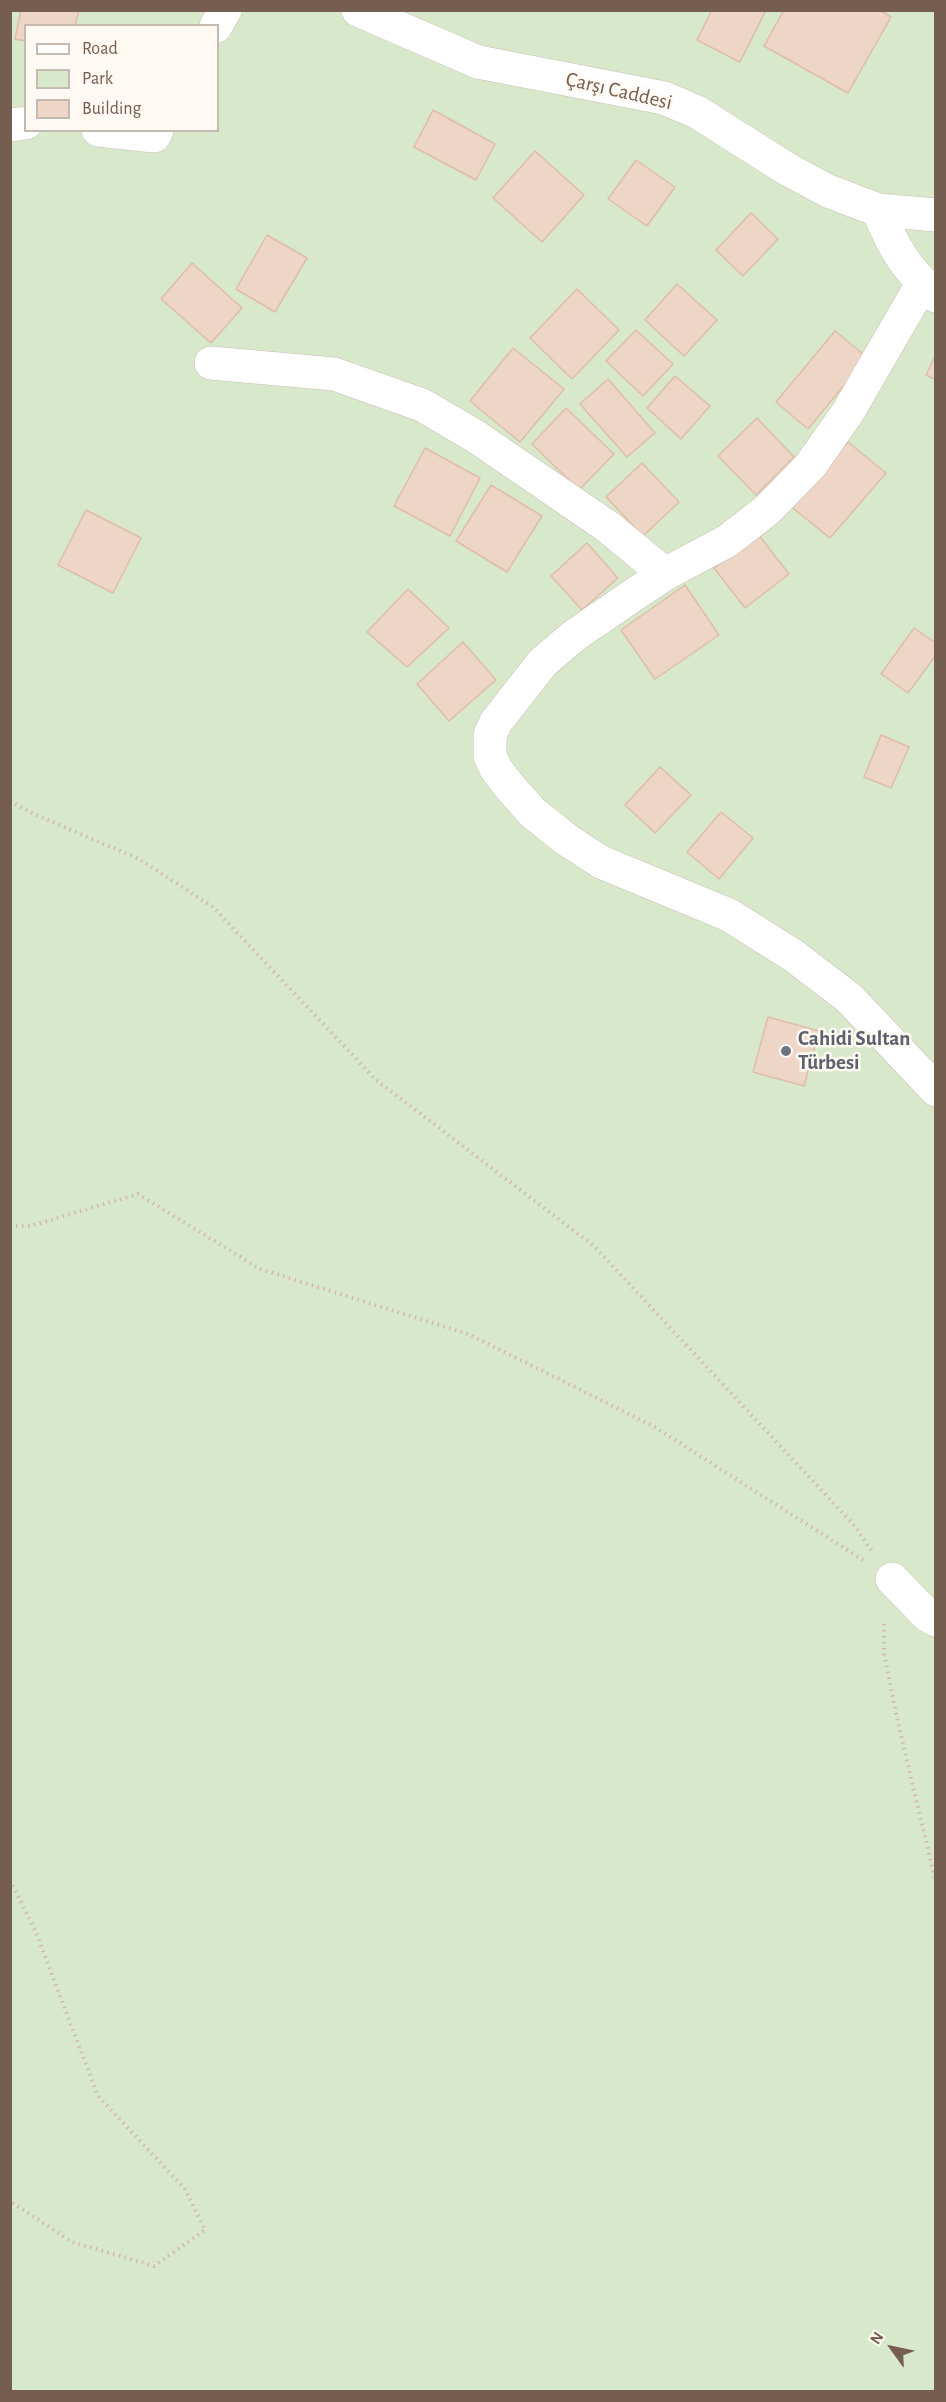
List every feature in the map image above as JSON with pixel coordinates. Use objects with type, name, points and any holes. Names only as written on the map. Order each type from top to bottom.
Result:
[{"type":"street","points":[[217,24],[225,10]]},
{"type":"street","name":"Çarşı Caddesi","points":[[358,10],[478,62],[664,98],[697,112],[787,169],[828,191],[878,210],[936,215]]},
{"type":"street","points":[[117,132],[154,136],[156,132]]},
{"type":"street","points":[[878,210],[888,235],[909,271],[929,290],[810,466],[768,510],[727,542],[666,574],[575,635],[543,662],[496,722],[490,735],[490,756],[496,769],[532,812],[567,840],[601,862],[729,915],[794,956],[849,998],[936,1090]]},
{"type":"street","points":[[211,363],[334,374],[422,405],[476,436],[608,527],[666,574]]},
{"type":"street","points":[[892,1579],[927,1615],[936,1620]]},
{"type":"path","points":[[10,801],[36,815],[139,860],[213,907],[376,1080],[594,1246],[853,1524],[892,1579],[884,1614],[884,1653],[936,1884]]},
{"type":"path","points":[[10,1226],[30,1226],[138,1194],[261,1269],[468,1334],[653,1426],[892,1579]]},
{"type":"path","points":[[10,1880],[35,1930],[98,2096],[185,2189],[205,2230],[154,2266],[72,2242],[10,2201]]},
{"type":"green space","points":[[11,11],[935,11],[935,2391],[11,2392]]},
{"type":"building","points":[[21,10],[79,10],[76,24],[24,24],[24,41],[15,39]]},
{"type":"building","points":[[712,10],[766,10],[740,62],[697,40]]},
{"type":"building","points":[[784,10],[880,10],[891,17],[848,93],[764,46]]},
{"type":"building","points":[[433,110],[495,144],[476,180],[414,147]]},
{"type":"building","points":[[535,151],[584,195],[542,242],[493,198]]},
{"type":"building","points":[[636,160],[675,187],[647,226],[608,199]]},
{"type":"building","points":[[751,213],[778,239],[743,276],[716,250]]},
{"type":"building","points":[[267,235],[307,258],[275,312],[236,289]]},
{"type":"building","points":[[192,263],[242,308],[211,343],[161,299]]},
{"type":"building","points":[[677,284],[717,320],[684,356],[645,320]]},
{"type":"building","points":[[577,289],[619,330],[572,379],[530,338]]},
{"type":"building","points":[[636,330],[673,364],[643,396],[606,361]]},
{"type":"building","points":[[835,331],[867,357],[808,429],[776,402]]},
{"type":"building","points":[[513,348],[564,389],[520,442],[470,401]]},
{"type":"building","points":[[936,354],[936,380],[926,375]]},
{"type":"building","points":[[675,376],[710,406],[681,439],[647,408]]},
{"type":"building","points":[[608,379],[655,433],[627,457],[580,404]]},
{"type":"building","points":[[566,408],[614,454],[579,490],[532,444]]},
{"type":"building","points":[[757,418],[794,457],[756,495],[718,456]]},
{"type":"building","points":[[848,442],[886,473],[830,538],[789,505]]},
{"type":"building","points":[[425,448],[480,478],[450,536],[394,506]]},
{"type":"building","points":[[642,463],[679,502],[643,536],[606,497]]},
{"type":"building","points":[[491,485],[542,516],[507,572],[456,541]]},
{"type":"building","points":[[86,510],[141,538],[113,593],[58,565]]},
{"type":"building","points":[[758,534],[789,574],[745,608],[714,568]]},
{"type":"building","points":[[587,543],[618,578],[582,610],[551,576]]},
{"type":"building","points":[[685,585],[719,635],[655,679],[621,630]]},
{"type":"building","points":[[408,589],[449,628],[407,667],[367,632]]},
{"type":"building","points":[[914,628],[936,643],[936,655],[908,693],[881,674]]},
{"type":"building","points":[[463,642],[496,680],[449,721],[417,684]]},
{"type":"building","points":[[881,735],[909,747],[891,788],[864,777]]},
{"type":"building","points":[[660,767],[691,795],[655,833],[625,805]]},
{"type":"building","points":[[721,812],[753,838],[719,879],[687,852]]},
{"type":"building","name":"Cahidi Sultan Türbesi","points":[[768,1017],[819,1031],[804,1086],[753,1072]]},
{"type":"place","name":"Cahidi Sultan Türbesi","points":[[786,1051]]}]
